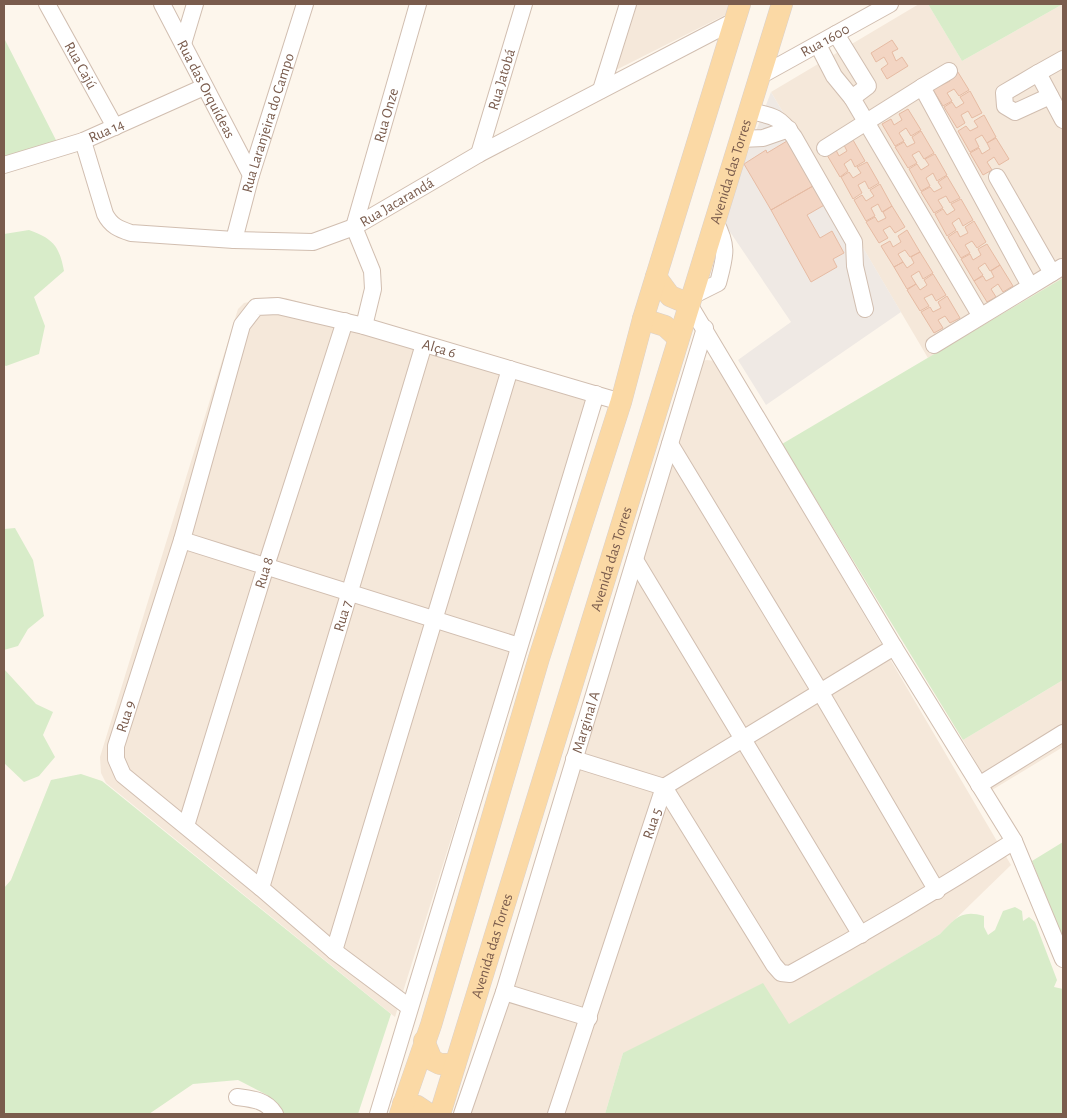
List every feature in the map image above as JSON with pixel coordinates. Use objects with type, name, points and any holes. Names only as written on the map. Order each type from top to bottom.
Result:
[{"type":"main road","name":"Avenida das Torres","points":[[440,1114],[678,338],[762,75],[782,4]]},
{"type":"main road","points":[[402,1109],[434,1015],[539,658],[621,402],[643,319],[738,12]]},
{"type":"main road","points":[[656,277],[670,296],[690,300]]},
{"type":"main road","points":[[643,319],[665,326],[678,338]]},
{"type":"main road","points":[[424,1041],[432,1060],[440,1064],[455,1064]]},
{"type":"main road","points":[[402,1109],[416,1106],[429,1114]]},
{"type":"street","name":"Rua Cajú","points":[[48,4],[115,127]]},
{"type":"street","name":"Rua das Orquídeas","points":[[162,4],[251,175]]},
{"type":"street","points":[[183,44],[194,4]]},
{"type":"street","name":"Rua Laranjeira do Campo","points":[[234,240],[251,175],[304,4]]},
{"type":"street","name":"Rua Onze","points":[[354,227],[418,4]]},
{"type":"street","name":"Rua Jatobá","points":[[479,154],[524,4]]},
{"type":"street","points":[[601,90],[628,4]]},
{"type":"street","name":"Rua 1600","points":[[762,75],[890,4]]},
{"type":"street","name":"Rua Jacarandá","points":[[83,142],[110,223],[131,233],[234,240],[313,242],[354,227],[479,154],[601,90],[738,12]]},
{"type":"street","points":[[836,34],[882,110]]},
{"type":"street","points":[[818,45],[834,76],[852,98],[980,315]]},
{"type":"street","points":[[1050,96],[1015,112],[1005,106],[1004,93],[1063,59]]},
{"type":"street","points":[[824,148],[882,110],[949,70]]},
{"type":"street","points":[[1038,73],[1063,120]]},
{"type":"street","name":"Rua 14","points":[[4,165],[83,142],[204,86]]},
{"type":"street","points":[[852,98],[868,86]]},
{"type":"street","points":[[922,87],[1030,286]]},
{"type":"street","points":[[750,111],[776,116],[789,129],[854,242],[855,266],[865,309]]},
{"type":"street","points":[[741,139],[763,138],[789,129]]},
{"type":"street","points":[[934,345],[980,315],[1057,270],[997,177]]},
{"type":"street","points":[[354,227],[372,270],[373,289],[364,326]]},
{"type":"street","points":[[690,300],[894,647],[1014,841],[1063,959]]},
{"type":"street","name":"Alça 6","points":[[256,307],[278,306],[345,321],[621,402]]},
{"type":"street","name":"Rua 9","points":[[256,307],[242,325],[182,540],[116,746],[116,758],[123,775],[261,888],[334,951],[409,1007]]},
{"type":"street","name":"Rua 8","points":[[186,826],[266,566],[345,321]]},
{"type":"street","name":"Marginal A","points":[[462,1114],[504,992],[705,328]]},
{"type":"street","name":"Rua 7","points":[[261,888],[424,344]]},
{"type":"street","points":[[334,951],[436,619],[510,369]]},
{"type":"street","points":[[378,1114],[596,394]]},
{"type":"street","points":[[670,444],[821,693],[937,891]]},
{"type":"street","points":[[182,540],[520,646]]},
{"type":"street","points":[[635,560],[861,935]]},
{"type":"street","name":"Rua 5","points":[[556,1114],[664,787],[742,737],[821,693],[894,647]]},
{"type":"street","points":[[979,785],[1063,734]]},
{"type":"street","points":[[574,759],[664,787],[774,965],[781,973],[790,974],[861,935],[937,891],[1014,841]]},
{"type":"street","points":[[504,992],[589,1018]]},
{"type":"street","points":[[237,1097],[257,1099],[271,1108],[275,1114]]},
{"type":"shaded area","points":[[635,4],[732,4],[729,13],[614,71]]},
{"type":"shaded area","points":[[919,4],[928,4],[962,61],[1063,4],[1063,278],[928,358],[771,92]]},
{"type":"shaded area","points":[[771,92],[901,312],[766,405],[738,360],[791,322],[722,220]]},
{"type":"shaded area","points":[[272,297],[286,298],[600,387],[518,626],[395,1017],[106,783],[101,773],[100,757],[238,309],[244,303]]},
{"type":"shaded area","points":[[707,360],[715,361],[1011,865],[940,934],[789,1025],[623,1053],[605,1114],[458,1114],[689,364]]},
{"type":"shaded area","points":[[1063,680],[1063,747],[992,790],[963,740]]},
{"type":"green space","points":[[928,4],[1063,4],[962,61]]},
{"type":"green space","points":[[4,38],[58,144],[4,159]]},
{"type":"green space","points":[[29,230],[54,244],[60,255],[64,271],[34,297],[45,326],[39,354],[6,366],[4,365],[4,234]]},
{"type":"green space","points":[[1063,278],[1063,680],[963,740],[782,444]]},
{"type":"green space","points":[[15,528],[33,560],[44,616],[28,629],[18,646],[4,650],[4,529]]},
{"type":"green space","points":[[4,669],[36,704],[53,712],[43,735],[55,757],[39,776],[24,782],[4,763]]},
{"type":"green space","points":[[81,774],[102,781],[391,1014],[358,1114],[285,1114],[267,1095],[238,1080],[193,1084],[149,1114],[4,1114],[4,888],[11,880],[51,780]]},
{"type":"green space","points":[[1063,842],[1063,940],[1032,861]]},
{"type":"green space","points":[[1015,907],[1022,911],[1023,921],[1029,917],[1035,922],[1057,980],[1054,987],[1063,989],[1063,1114],[605,1114],[623,1053],[763,983],[789,1024],[940,934],[959,917],[970,914],[984,916],[984,927],[988,935],[995,930],[1003,911]]},
{"type":"building","points":[[892,40],[898,49],[892,52],[896,61],[902,57],[908,66],[887,79],[881,69],[888,64],[884,57],[876,62],[871,53]]},
{"type":"building","points":[[956,69],[969,90],[959,96],[954,89],[947,93],[952,101],[943,106],[930,85],[939,79],[942,85],[950,81],[947,75]]},
{"type":"building","points":[[970,91],[982,113],[972,118],[968,111],[961,115],[965,123],[957,128],[944,107],[952,102],[956,108],[964,103],[960,97]]},
{"type":"building","points":[[908,109],[921,130],[911,136],[906,128],[899,133],[904,141],[895,146],[882,124],[891,119],[894,125],[902,120],[899,114]]},
{"type":"building","points":[[984,115],[996,137],[987,143],[982,135],[975,139],[979,147],[970,152],[958,131],[966,126],[970,131],[978,127],[974,121]]},
{"type":"building","points":[[921,131],[934,153],[924,159],[919,151],[912,155],[917,163],[908,168],[895,147],[904,142],[907,147],[915,143],[912,137]]},
{"type":"building","points":[[996,138],[1009,159],[999,165],[994,157],[987,162],[992,170],[983,175],[970,153],[979,148],[982,154],[990,149],[987,143]]},
{"type":"building","points":[[853,140],[865,161],[855,167],[851,159],[844,164],[848,171],[840,177],[827,155],[836,150],[839,156],[847,151],[844,145]]},
{"type":"building","points":[[787,141],[813,186],[771,210],[744,164],[766,150],[767,153]]},
{"type":"building","points":[[787,141],[833,200],[807,215],[820,238],[832,231],[844,253],[833,259],[837,267],[811,282],[771,210],[813,186]]},
{"type":"building","points":[[935,154],[947,175],[937,181],[933,173],[926,178],[930,186],[921,191],[909,169],[917,164],[921,170],[929,165],[925,159]]},
{"type":"building","points":[[867,162],[879,183],[869,189],[865,181],[858,185],[862,193],[853,199],[841,177],[849,172],[853,178],[861,173],[857,167]]},
{"type":"building","points":[[947,176],[960,198],[950,203],[946,196],[938,200],[943,208],[934,213],[921,192],[930,187],[934,192],[942,188],[938,182]]},
{"type":"building","points":[[880,184],[892,206],[882,212],[878,204],[871,208],[875,216],[866,221],[854,200],[862,195],[866,201],[874,196],[870,190]]},
{"type":"building","points":[[961,199],[973,220],[963,226],[959,218],[952,223],[956,230],[947,236],[935,214],[943,209],[947,215],[955,210],[951,204]]},
{"type":"building","points":[[892,206],[905,227],[895,233],[890,226],[883,230],[888,238],[879,243],[866,222],[875,217],[878,222],[886,218],[883,212]]},
{"type":"building","points":[[974,221],[986,242],[977,248],[972,241],[965,245],[970,253],[961,258],[948,237],[957,231],[960,237],[968,233],[965,227]]},
{"type":"building","points":[[907,230],[920,252],[910,257],[905,250],[898,254],[903,262],[894,267],[881,246],[890,241],[893,247],[901,242],[898,236]]},
{"type":"building","points":[[987,244],[1000,265],[990,271],[985,263],[978,268],[983,275],[974,281],[961,259],[970,254],[973,260],[981,255],[978,249]]},
{"type":"building","points":[[920,252],[933,273],[923,279],[919,271],[911,276],[916,284],[907,289],[894,267],[903,262],[907,268],[914,263],[911,257]]},
{"type":"building","points":[[1000,265],[1013,286],[1003,292],[998,284],[991,289],[996,297],[987,302],[974,281],[983,276],[986,281],[994,277],[991,271]]},
{"type":"building","points":[[933,274],[946,295],[936,301],[932,294],[924,298],[929,306],[920,311],[907,290],[916,284],[920,290],[927,285],[924,280]]},
{"type":"building","points":[[947,296],[960,318],[950,323],[945,316],[938,320],[943,328],[934,333],[921,312],[930,307],[933,312],[941,308],[938,302]]}]
